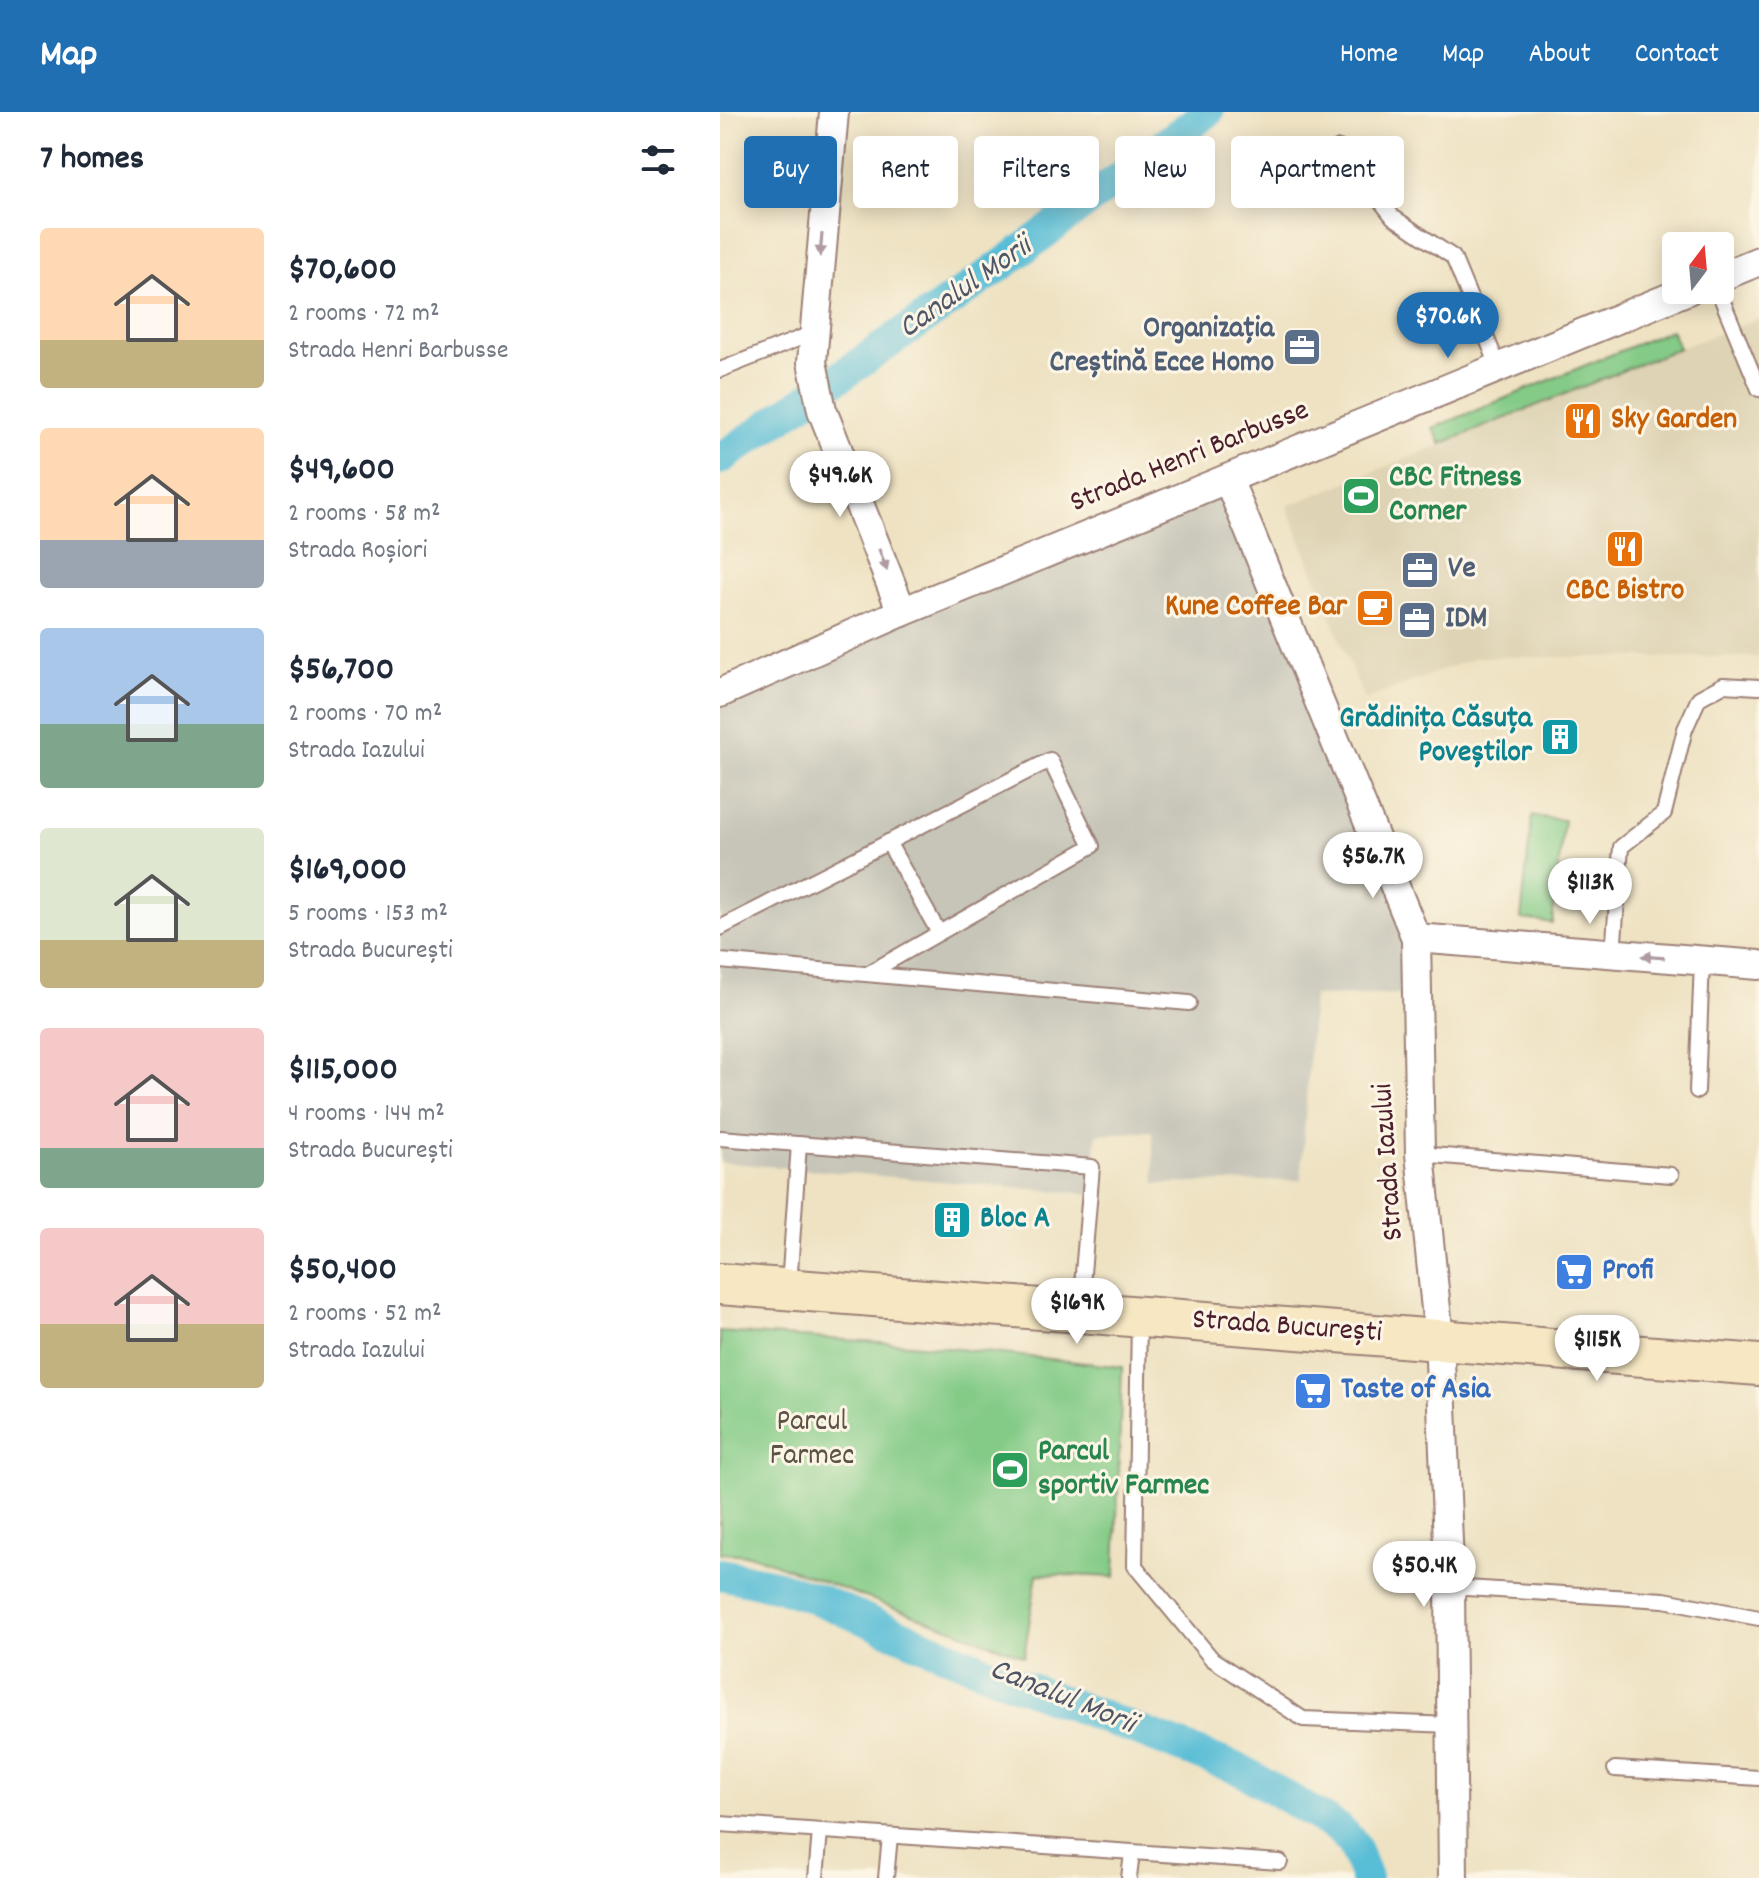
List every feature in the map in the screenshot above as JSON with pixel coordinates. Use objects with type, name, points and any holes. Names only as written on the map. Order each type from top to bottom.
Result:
[{"type":"main road","name":"Strada București","points":[[720,1284],[1759,1365]]},
{"type":"street","points":[[834,112],[812,362],[822,410],[902,612]]},
{"type":"street","points":[[1734,271],[1759,261]]},
{"type":"street","name":"Strada Henri Barbusse","points":[[720,693],[902,612],[1662,301]]},
{"type":"street","name":"Strada Iazului","points":[[1228,479],[1416,938],[1420,1154],[1439,1338],[1450,1587],[1453,1878]]},
{"type":"street","points":[[1416,938],[1759,965]]},
{"type":"lane","points":[[1386,208],[1393,217],[1453,257],[1499,368]]},
{"type":"lane","points":[[1724,304],[1759,389]]},
{"type":"lane","points":[[720,370],[813,333]]},
{"type":"lane","points":[[1613,954],[1621,847],[1664,813],[1685,729],[1699,698],[1723,685],[1759,687]]},
{"type":"lane","points":[[720,928],[1050,760],[1092,846],[867,974]]},
{"type":"lane","points":[[888,842],[939,933]]},
{"type":"lane","points":[[720,961],[1189,1003]]},
{"type":"lane","points":[[1697,1091],[1702,961]]},
{"type":"lane","points":[[720,1138],[1092,1167],[1080,1314]]},
{"type":"lane","points":[[788,1290],[799,1144]]},
{"type":"lane","points":[[1420,1154],[1671,1175]]},
{"type":"lane","points":[[1139,1318],[1135,1566],[1212,1659],[1303,1719],[1451,1725]]},
{"type":"lane","points":[[1450,1587],[1664,1600],[1759,1618]]},
{"type":"lane","points":[[1615,1769],[1759,1778]]},
{"type":"lane","points":[[720,1824],[1280,1862]]},
{"type":"lane","points":[[816,1878],[820,1831]]},
{"type":"lane","points":[[886,1878],[890,1836]]},
{"type":"lane","points":[[1129,1878],[1132,1853]]},
{"type":"shaded area","points":[[1759,318],[1759,657],[1477,657],[1364,700],[1287,506],[1440,445],[1433,428],[1671,330],[1680,348]]},
{"type":"shaded area","points":[[1228,479],[1416,938],[1417,994],[1313,996],[1301,1180],[1155,1184],[1152,1131],[1097,1134],[1090,1194],[720,1162],[720,693]]},
{"type":"green space","points":[[1671,330],[1679,348],[1441,444],[1433,428]]},
{"type":"green space","points":[[1532,816],[1564,820],[1552,923],[1521,919]]},
{"type":"green space","name":"Parcul Farmec","points":[[720,1332],[911,1344],[1122,1367],[1115,1577],[1037,1574],[1024,1656],[752,1555],[720,1553]]},
{"type":"waterway","name":"Canalul Morii","points":[[720,459],[995,270],[1208,112]]},
{"type":"waterway","name":"Canalul Morii","points":[[720,1574],[779,1586],[819,1600],[1002,1678],[1243,1771],[1338,1828],[1353,1843],[1366,1878]]},
{"type":"place","name":"Organizația Creștină Ecce Homo","points":[[1302,347]]},
{"type":"place","name":"Sky Garden","points":[[1583,421]]},
{"type":"place","name":"CBC Fitness Corner","points":[[1361,496]]},
{"type":"place","name":"CBC Bistro","points":[[1625,549]]},
{"type":"place","name":"Ve","points":[[1420,570]]},
{"type":"place","name":"Kune Coffee Bar","points":[[1375,608]]},
{"type":"place","name":"IDM","points":[[1417,620]]},
{"type":"place","name":"Grădinița Căsuța Poveștilor","points":[[1560,737]]},
{"type":"place","name":"Bloc A","points":[[952,1220]]},
{"type":"place","name":"Profi","points":[[1574,1272]]},
{"type":"place","name":"Taste of Asia","points":[[1313,1391]]},
{"type":"place","name":"Parcul sportiv Farmec","points":[[1010,1470]]}]
